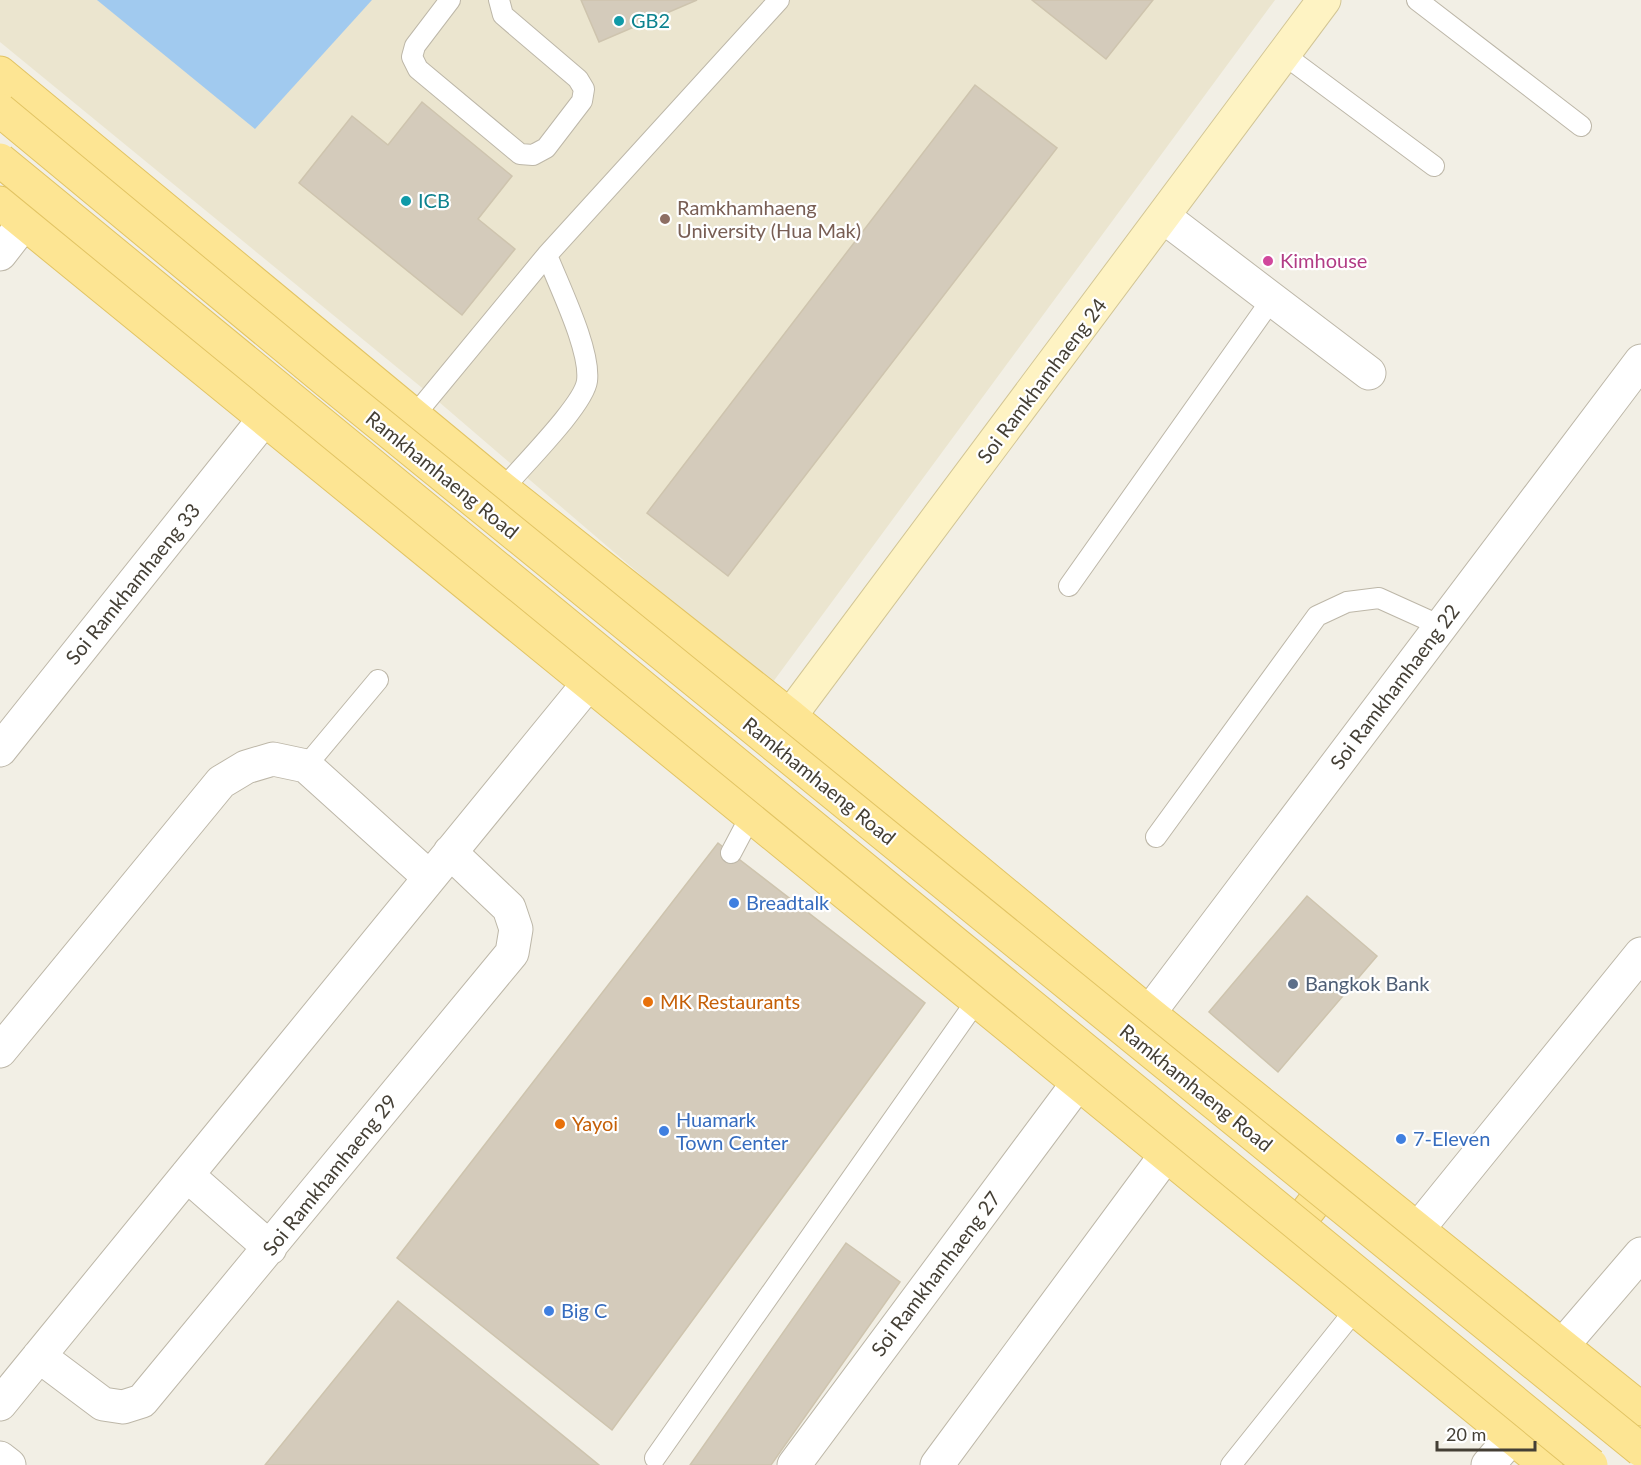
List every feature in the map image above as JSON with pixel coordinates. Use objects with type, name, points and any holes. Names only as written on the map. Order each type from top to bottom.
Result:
[{"type":"main road","name":"Soi Ramkhamhaeng 24","points":[[1287,49],[1305,0]]},
{"type":"main road","name":"Soi Ramkhamhaeng 24","points":[[790,716],[1324,0]]},
{"type":"main road","name":"Ramkhamhaeng Road","points":[[0,73],[503,489],[790,716],[1149,1013],[1641,1409]]},
{"type":"main road","name":"Ramkhamhaeng Road","points":[[0,110],[336,388],[1641,1450]]},
{"type":"main road","name":"Ramkhamhaeng Road","points":[[0,160],[1591,1465]]},
{"type":"main road","points":[[12,213],[1546,1465]]},
{"type":"main road","points":[[750,817],[790,716]]},
{"type":"main road","points":[[1279,1248],[1342,1167]]},
{"type":"street","points":[[0,254],[12,213]]},
{"type":"street","points":[[1164,217],[1369,373]]},
{"type":"street","name":"Soi Ramkhamhaeng 22","points":[[1149,1013],[1641,362]]},
{"type":"street","name":"Soi Ramkhamhaeng 33","points":[[0,750],[265,418]]},
{"type":"street","points":[[0,1404],[588,684]]},
{"type":"street","points":[[0,1051],[221,782],[246,767],[273,759],[306,766],[429,877]]},
{"type":"street","name":"Soi Ramkhamhaeng 29","points":[[39,1356],[103,1404],[123,1407],[142,1401],[512,953],[516,929],[509,908],[450,852]]},
{"type":"street","points":[[1418,1228],[1641,954]]},
{"type":"street","name":"Soi Ramkhamhaeng 27","points":[[794,1465],[1078,1083]]},
{"type":"street","points":[[937,1465],[1166,1155]]},
{"type":"street","points":[[187,1175],[270,1248]]},
{"type":"street","points":[[1562,1346],[1641,1254]]},
{"type":"street","points":[[1488,1465],[1512,1437]]},
{"type":"street","points":[[0,1458],[9,1465]]},
{"type":"lane","points":[[450,0],[415,46],[412,57],[418,69],[520,154],[533,155],[546,148],[582,101],[584,89],[578,79],[501,8],[483,0]]},
{"type":"lane","points":[[414,416],[547,255],[779,0]]},
{"type":"lane","points":[[1417,0],[1581,126]]},
{"type":"lane","points":[[1287,49],[1434,166]]},
{"type":"lane","points":[[503,489],[571,410],[587,383],[586,358],[547,255]]},
{"type":"lane","points":[[1069,586],[1272,299]]},
{"type":"lane","points":[[1156,837],[1317,616],[1347,603],[1379,598],[1441,626]]},
{"type":"lane","points":[[306,766],[378,680]]},
{"type":"lane","points":[[730,853],[750,817]]},
{"type":"lane","points":[[655,1458],[977,1000]]},
{"type":"lane","points":[[1231,1465],[1355,1310]]},
{"type":"shaded area","name":"Ramkhamhaeng University (Hua Mak)","points":[[0,0],[1275,0],[770,686],[432,396],[0,42]]},
{"type":"water","points":[[97,0],[372,0],[255,129]]},
{"type":"building","name":"GB2","points":[[581,0],[697,0],[599,42]]},
{"type":"building","points":[[1032,0],[1153,0],[1106,59]]},
{"type":"building","points":[[975,85],[1057,148],[728,576],[647,513]]},
{"type":"building","name":"ICB","points":[[422,102],[512,176],[478,219],[515,249],[462,315],[299,183],[352,116],[388,145]]},
{"type":"building","name":"Huamark Town Center","points":[[718,843],[925,1003],[612,1430],[397,1258]]},
{"type":"building","name":"Bangkok Bank","points":[[1307,896],[1377,956],[1278,1072],[1209,1012]]},
{"type":"building","points":[[846,1243],[900,1282],[771,1465],[690,1465]]},
{"type":"building","points":[[398,1301],[599,1465],[265,1465]]},
{"type":"place","name":"GB2","points":[[619,21]]},
{"type":"place","name":"ICB","points":[[406,201]]},
{"type":"place","name":"Ramkhamhaeng University (Hua Mak)","points":[[665,219]]},
{"type":"place","name":"Kimhouse","points":[[1268,261]]},
{"type":"place","name":"Breadtalk","points":[[734,903]]},
{"type":"place","name":"Bangkok Bank","points":[[1293,984]]},
{"type":"place","name":"MK Restaurants","points":[[648,1002]]},
{"type":"place","name":"Yayoi","points":[[560,1124]]},
{"type":"place","name":"Huamark Town Center","points":[[664,1131]]},
{"type":"place","name":"7-Eleven","points":[[1401,1139]]},
{"type":"place","name":"Big C","points":[[549,1311]]}]
